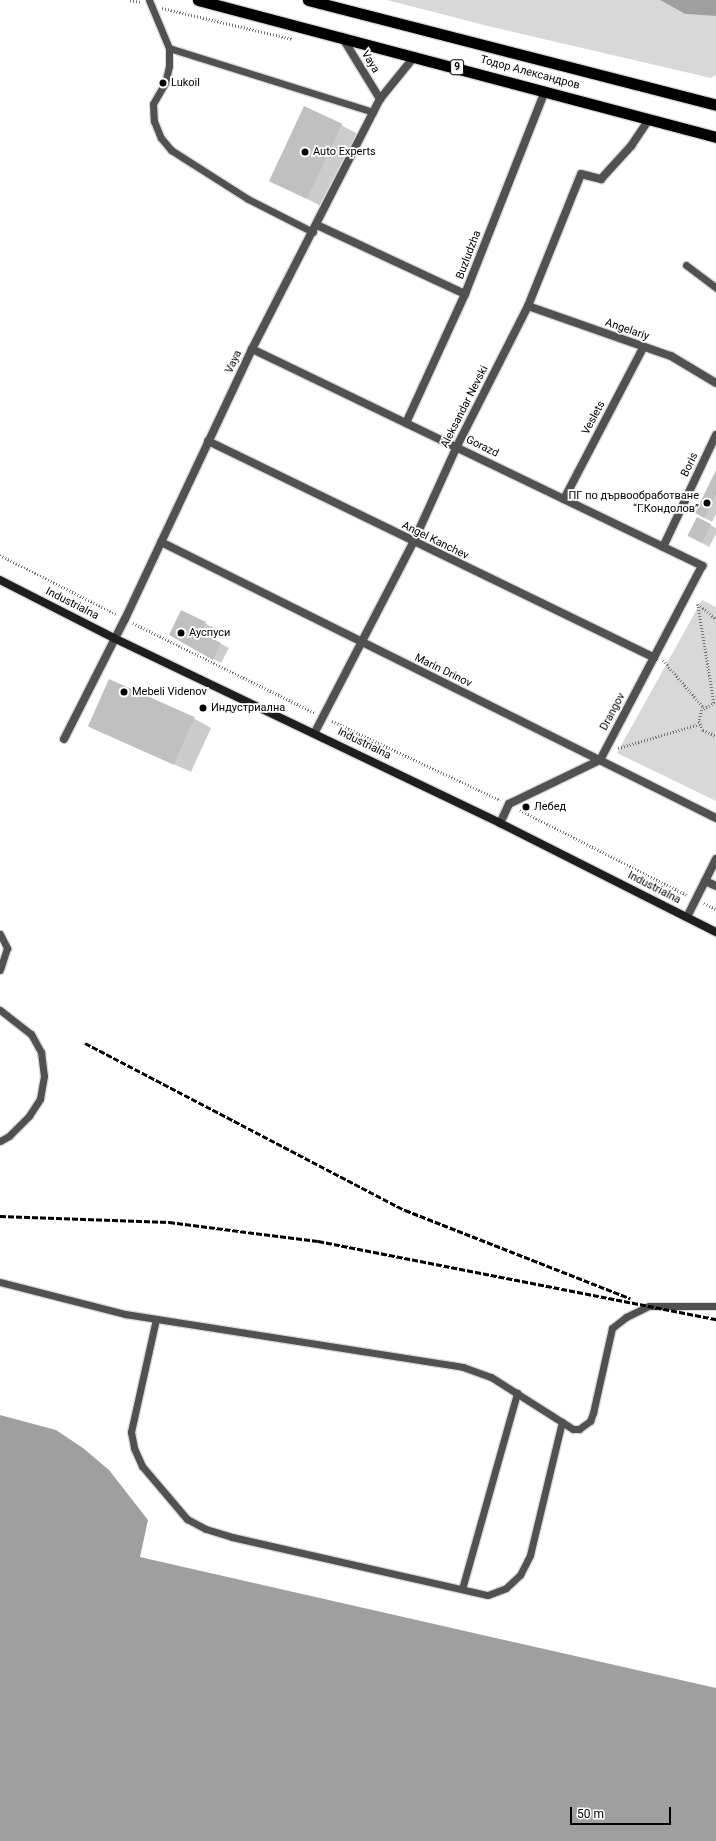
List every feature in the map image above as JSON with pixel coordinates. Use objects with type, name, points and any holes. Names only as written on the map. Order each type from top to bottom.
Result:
[{"type":"highway","name":"Тодор Александров","points":[[198,0],[416,56],[716,137]]},
{"type":"highway","name":"Тодор Александров","points":[[308,0],[716,105]]},
{"type":"main road","name":"Industrialna","points":[[0,580],[114,638],[315,732],[716,932]]},
{"type":"street","name":"Vaya","points":[[342,37],[380,99]]},
{"type":"street","name":"Vaya","points":[[64,740],[114,638],[125,619],[252,349],[315,229],[373,112],[380,99],[416,56]]},
{"type":"street","name":"Buzludzha","points":[[406,423],[466,294],[545,91]]},
{"type":"street","name":"Aleksandar Nevski","points":[[315,732],[413,542],[457,446],[528,306],[581,174],[601,179],[631,146],[649,119]]},
{"type":"street","points":[[315,229],[466,294]]},
{"type":"street","name":"Angelariy","points":[[528,306],[643,348],[671,356],[716,383]]},
{"type":"street","name":"Veslets","points":[[564,499],[643,348]]},
{"type":"street","name":"Gorazd","points":[[252,349],[457,446],[702,566]]},
{"type":"street","name":"Boris","points":[[662,547],[716,435]]},
{"type":"street","name":"Angel Kanchev","points":[[208,441],[413,542],[655,655]]},
{"type":"street","name":"Marin Drinov","points":[[161,542],[716,818]]},
{"type":"street","name":"Drangov","points":[[600,760],[702,566]]},
{"type":"street","points":[[500,823],[509,804],[600,760]]},
{"type":"street","points":[[687,917],[716,859]]},
{"type":"street","points":[[705,881],[716,886]]},
{"type":"lane","points":[[149,0],[169,48],[169,66],[166,83],[153,104],[154,121],[161,138],[171,150],[248,199],[315,229]]},
{"type":"lane","points":[[169,48],[373,112]]},
{"type":"lane","points":[[686,265],[716,288]]},
{"type":"lane","points":[[0,934],[7,948],[0,970]]},
{"type":"lane","points":[[0,1010],[31,1034],[41,1052],[44,1076],[40,1099],[29,1116],[9,1136],[0,1141]]},
{"type":"lane","points":[[0,1282],[125,1314],[463,1367],[491,1377],[562,1422],[578,1429],[590,1421],[612,1328],[626,1316],[649,1306],[716,1306]]},
{"type":"lane","points":[[156,1319],[130,1432],[142,1466],[187,1519],[206,1530],[232,1537],[488,1595],[506,1588],[520,1574],[530,1555],[562,1422]]},
{"type":"lane","points":[[462,1589],[517,1393]]},
{"type":"path","points":[[0,555],[323,717],[509,804],[716,909]]},
{"type":"path","points":[[687,594],[716,619]]},
{"type":"path","points":[[698,604],[715,703],[704,708],[700,715],[700,724],[707,734],[716,736]]},
{"type":"path","points":[[655,655],[704,708]]},
{"type":"path","points":[[605,751],[700,724]]},
{"type":"shaded area","points":[[387,0],[660,0],[685,14],[716,16],[716,75],[711,78],[488,26]]},
{"type":"shaded area","points":[[660,0],[716,0],[716,16],[685,14]]},
{"type":"shaded area","points":[[702,600],[716,607],[716,801],[617,753]]},
{"type":"shaded area","points":[[0,1415],[56,1430],[83,1448],[109,1470],[148,1520],[140,1557],[716,1688],[716,1841],[0,1841]]},
{"type":"building","name":"Auto Experts","points":[[304,106],[342,124],[307,199],[269,181]]},
{"type":"building","points":[[716,470],[716,494],[704,518],[695,513]]},
{"type":"building","points":[[697,517],[711,524],[702,543],[687,536]]},
{"type":"building","points":[[181,610],[206,622],[201,633],[221,643],[213,660],[169,635]]},
{"type":"building","points":[[109,679],[195,717],[174,765],[88,727]]},
{"type":"railway","points":[[85,1043],[405,1210],[630,1298]]},
{"type":"railway","points":[[0,1216],[169,1222],[318,1241],[716,1319]]},
{"type":"place","name":"Lukoil","points":[[163,83]]},
{"type":"place","name":"Auto Experts","points":[[305,152]]},
{"type":"place","name":"ПГ по дървообработване “Г.Кондолов”","points":[[707,503]]},
{"type":"place","name":"Ауспуси","points":[[181,633]]},
{"type":"place","name":"Mebeli Videnov","points":[[124,692]]},
{"type":"place","name":"Индустриална","points":[[203,708]]},
{"type":"place","name":"Лебед","points":[[526,807]]}]
